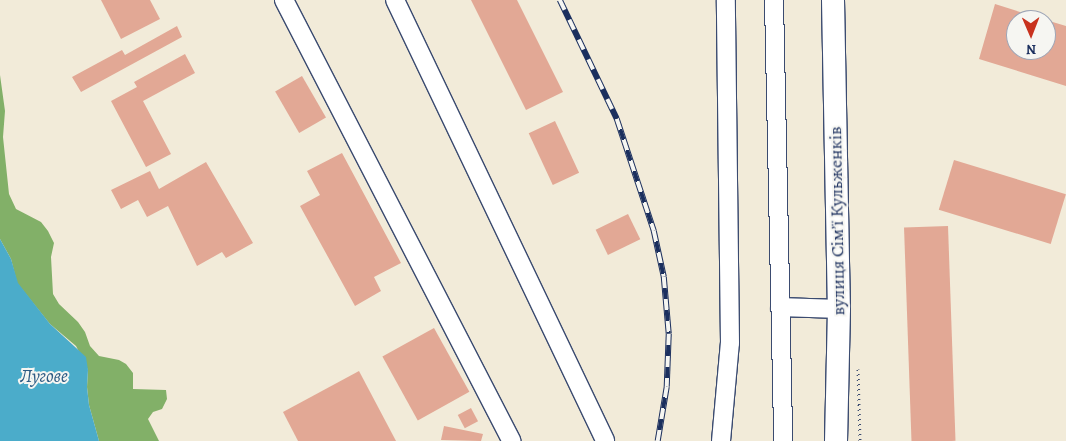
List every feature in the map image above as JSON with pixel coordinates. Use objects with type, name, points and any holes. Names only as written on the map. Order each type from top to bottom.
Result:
[{"type":"main road","name":"вулиця Сімʼї Кульженків","points":[[833,0],[839,309],[836,441]]},
{"type":"lane","points":[[284,0],[512,441]]},
{"type":"lane","points":[[395,0],[605,441]]},
{"type":"lane","points":[[721,441],[730,343],[726,0]]},
{"type":"lane","points":[[774,0],[783,441]]},
{"type":"lane","points":[[780,307],[839,309]]},
{"type":"green space","points":[[0,75],[5,111],[3,137],[9,194],[16,209],[41,222],[48,231],[54,243],[51,257],[53,294],[59,304],[78,322],[85,332],[90,346],[99,356],[119,360],[126,364],[133,373],[133,389],[166,390],[167,399],[162,409],[153,412],[148,419],[159,441],[99,441],[89,405],[88,370],[76,346],[50,324],[17,283],[11,259],[0,239]]},
{"type":"water","name":"Лугове","points":[[0,239],[11,259],[18,283],[50,324],[86,357],[89,405],[99,441],[0,441]]},
{"type":"building","points":[[101,0],[150,0],[160,19],[121,39]]},
{"type":"building","points":[[471,0],[517,0],[563,92],[526,110]]},
{"type":"building","points":[[995,4],[1014,10],[1006,10],[1006,60],[1056,60],[1056,23],[1066,26],[1066,86],[979,59]]},
{"type":"building","points":[[177,26],[182,37],[81,92],[72,77],[122,50],[125,55]]},
{"type":"building","points":[[185,54],[195,73],[143,101],[171,154],[146,167],[111,101],[137,87],[134,82]]},
{"type":"building","points":[[302,76],[326,118],[299,133],[275,92]]},
{"type":"building","points":[[555,121],[579,173],[553,185],[529,133]]},
{"type":"building","points":[[342,153],[401,263],[374,277],[381,291],[355,306],[300,206],[320,195],[307,171]]},
{"type":"building","points":[[954,160],[1066,194],[1051,244],[939,210]]},
{"type":"building","points":[[206,162],[253,243],[226,258],[222,252],[197,266],[168,206],[147,217],[138,200],[121,209],[111,190],[150,171],[159,189]]},
{"type":"building","points":[[628,214],[640,239],[608,255],[596,230]]},
{"type":"building","points":[[948,226],[956,441],[911,441],[904,228]]},
{"type":"building","points":[[434,328],[469,392],[418,420],[382,357]]},
{"type":"building","points":[[359,371],[396,441],[298,441],[283,412]]},
{"type":"building","points":[[471,408],[478,421],[465,428],[458,415]]},
{"type":"building","points":[[444,426],[483,434],[481,441],[441,440]]},
{"type":"railway","points":[[560,0],[617,119],[654,231],[664,277],[669,334],[667,387],[658,441]]}]
